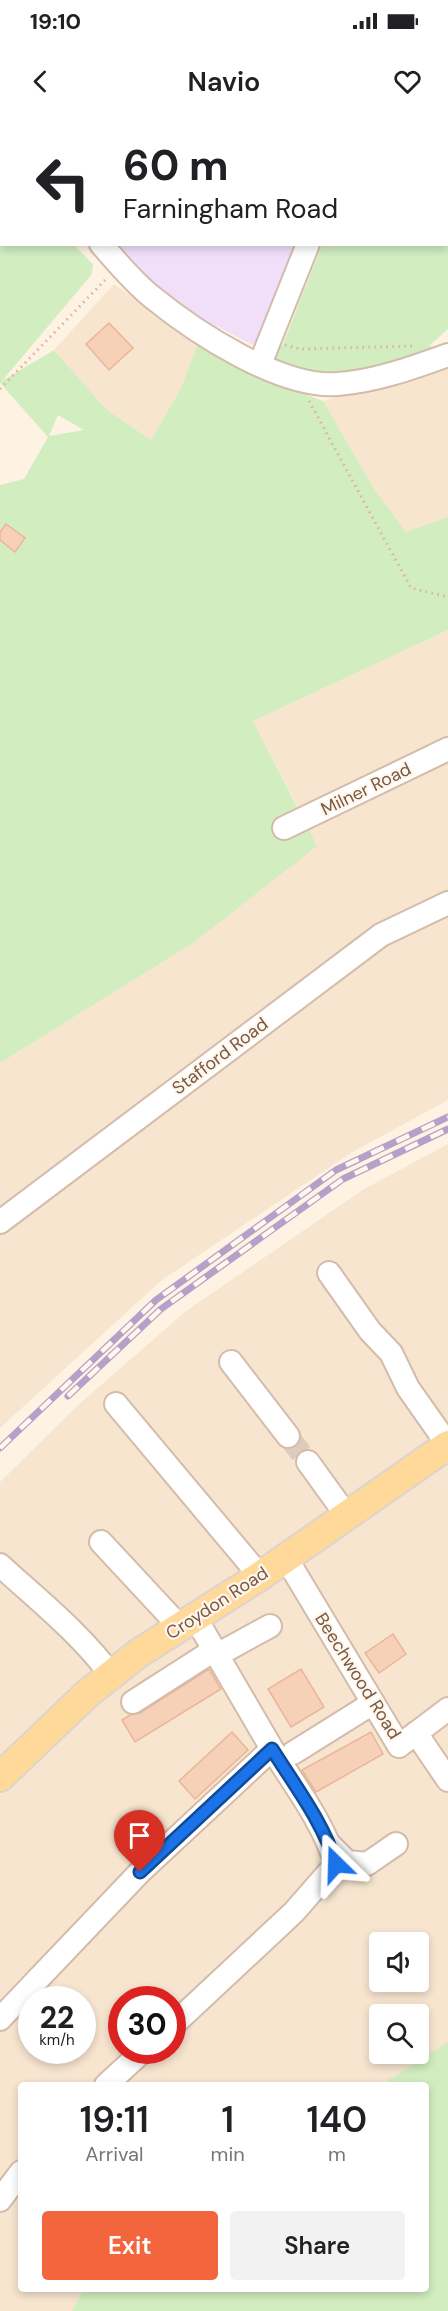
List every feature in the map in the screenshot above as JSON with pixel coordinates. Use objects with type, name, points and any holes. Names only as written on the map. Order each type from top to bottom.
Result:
[{"type":"main road","name":"Croydon Road","points":[[4,1766],[88,1693],[139,1653],[260,1576],[448,1445]]},
{"type":"street","points":[[103,246],[150,295],[186,324],[255,362],[298,381],[336,385],[385,377],[448,356]]},
{"type":"street","points":[[255,362],[293,246]]},
{"type":"street","points":[[255,362],[269,342],[307,246]]},
{"type":"street","name":"Milner Road","points":[[284,828],[448,749]]},
{"type":"street","name":"Stafford Road","points":[[0,1222],[381,935],[448,903]]},
{"type":"street","points":[[329,1273],[370,1331],[391,1353],[408,1388],[448,1445]]},
{"type":"street","points":[[231,1362],[288,1436]]},
{"type":"street","points":[[116,1404],[260,1576]]},
{"type":"street","points":[[308,1462],[347,1516]]},
{"type":"street","points":[[101,1542],[188,1622],[216,1653],[283,1751],[330,1845],[336,1864],[294,1912],[186,2013]]},
{"type":"street","name":"Beechwood Road","points":[[286,1558],[399,1746],[448,1709]]},
{"type":"street","points":[[0,1565],[59,1618],[99,1659],[111,1675]]},
{"type":"street","points":[[133,1702],[216,1653],[270,1626]]},
{"type":"street","points":[[0,2019],[140,1872],[283,1751],[373,1702]]},
{"type":"street","points":[[416,1733],[448,1780]]},
{"type":"street","points":[[330,1845],[347,1862],[368,1864],[396,1844]]},
{"type":"street","points":[[109,2082],[129,2064]]},
{"type":"street","points":[[0,2200],[18,2176]]},
{"type":"path","points":[[0,389],[120,265]]},
{"type":"path","points":[[269,342],[300,349],[418,345]]},
{"type":"path","points":[[298,381],[411,588],[448,597]]},
{"type":"shaded area","points":[[116,246],[299,246],[259,348],[172,303]]},
{"type":"shaded area","points":[[114,284],[198,343],[181,388],[151,440],[106,409],[54,350]]},
{"type":"shaded area","points":[[448,365],[448,517],[406,533],[373,487],[323,401]]},
{"type":"shaded area","points":[[448,630],[448,1100],[351,1153],[162,1280],[0,1428],[0,1063],[193,943],[304,819],[253,721]]},
{"type":"shaded area","points":[[448,1144],[448,1429],[154,1629],[0,1758],[0,1482],[77,1406],[186,1311],[364,1189]]},
{"type":"shaded area","points":[[448,1461],[448,2044],[429,2057],[429,2004],[369,2004],[369,2064],[418,2064],[391,2082],[18,2082],[18,2292],[84,2292],[72,2311],[0,2311],[0,1794],[101,1699],[188,1632]]},
{"type":"green space","points":[[0,246],[75,246],[93,264],[92,274],[2,381],[54,350],[106,409],[151,440],[181,388],[198,343],[264,378],[323,401],[373,487],[406,532],[448,517],[448,630],[253,721],[317,846],[193,943],[0,1063],[0,485],[24,479],[48,437],[0,383]],"holes":[[[58,415],[84,430],[49,436]]]},
{"type":"green space","points":[[322,246],[448,246],[448,329],[430,345],[434,350],[387,365],[342,372],[299,371],[272,359],[283,344]]},
{"type":"green space","points":[[448,2042],[448,2311],[72,2311],[84,2292],[429,2292],[429,2082],[386,2082],[414,2064],[429,2064],[429,2054]]},
{"type":"building","points":[[109,323],[133,348],[109,370],[86,344]]},
{"type":"building","points":[[6,524],[25,538],[15,552],[0,540],[0,532]]},
{"type":"building","points":[[393,1634],[406,1654],[379,1673],[365,1653]]},
{"type":"building","points":[[209,1669],[221,1689],[135,1742],[122,1720],[140,1713]]},
{"type":"building","points":[[301,1669],[324,1707],[291,1727],[268,1689]]},
{"type":"building","points":[[232,1732],[248,1750],[195,1799],[179,1781]]},
{"type":"building","points":[[371,1732],[383,1754],[316,1792],[302,1770]]},
{"type":"tunnel","points":[[288,1436],[308,1462]]},
{"type":"railway","points":[[0,1448],[156,1300],[336,1170],[448,1117]]},
{"type":"railway","points":[[68,1396],[161,1309],[343,1179],[448,1129]]},
{"type":"route","points":[[140,1872],[272,1749],[313,1814],[330,1845],[336,1864]]}]
